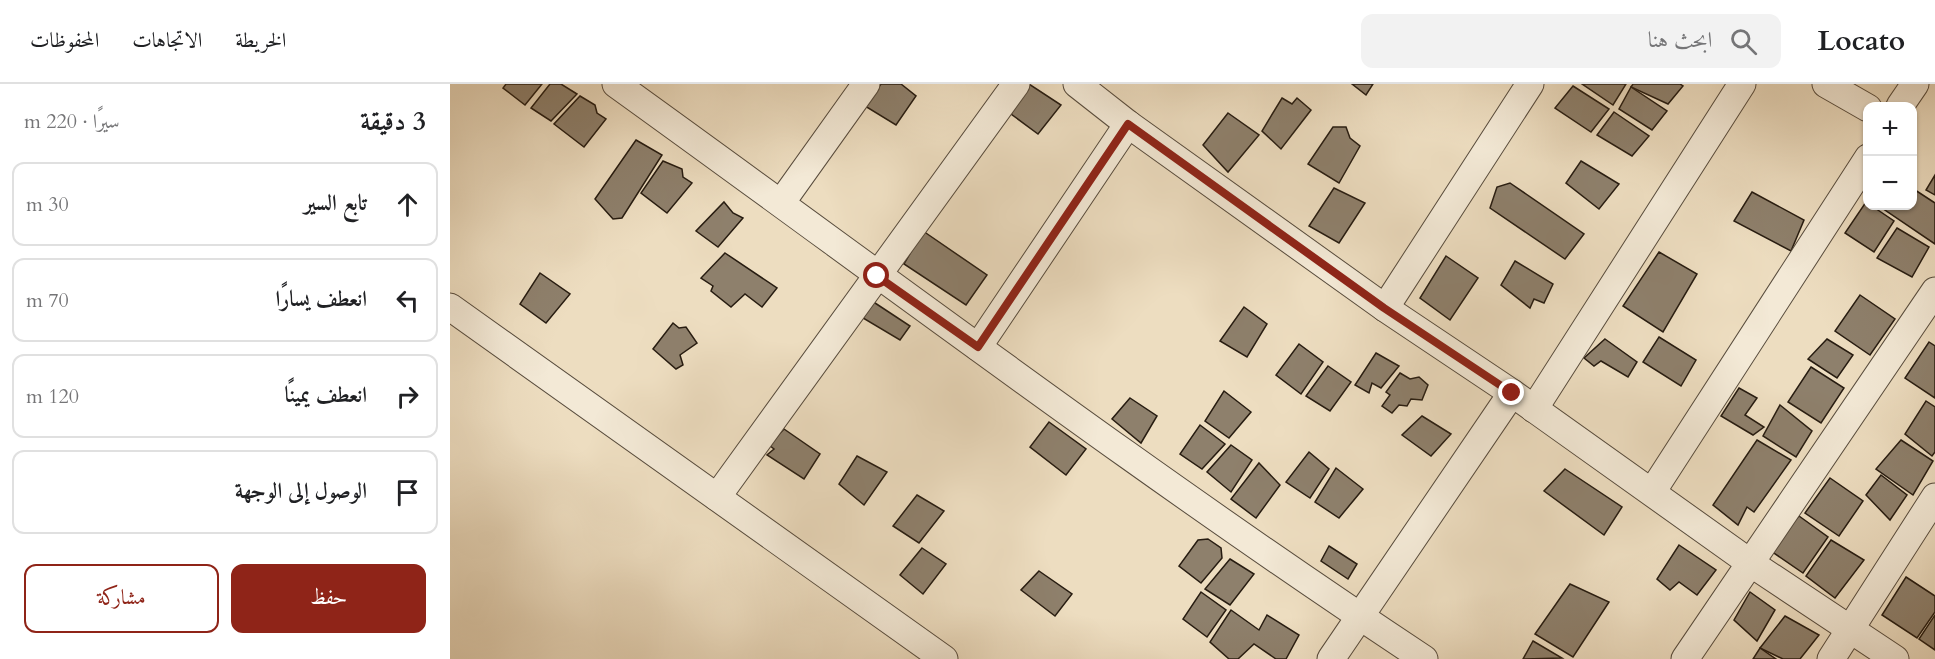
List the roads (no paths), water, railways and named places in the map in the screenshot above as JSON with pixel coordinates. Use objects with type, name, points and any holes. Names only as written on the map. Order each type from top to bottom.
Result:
[{"type":"street","points":[[616,84],[781,203],[877,276],[1360,617],[1424,659]]},
{"type":"street","points":[[781,203],[866,84]]},
{"type":"street","points":[[717,497],[1016,84]]},
{"type":"street","points":[[1077,84],[1128,124],[1384,308],[1512,393],[1749,562],[1894,659]]},
{"type":"street","points":[[1384,308],[1530,84]]},
{"type":"street","points":[[1534,409],[1742,84]]},
{"type":"street","points":[[1826,84],[1863,105]]},
{"type":"street","points":[[1903,102],[1915,84]]},
{"type":"street","points":[[978,347],[1128,124]]},
{"type":"street","points":[[1653,492],[1863,166]]},
{"type":"street","points":[[1685,659],[1935,291]]},
{"type":"street","points":[[450,307],[944,659]]},
{"type":"street","points":[[1331,659],[1512,393]]},
{"type":"street","points":[[1832,659],[1935,497]]}]
